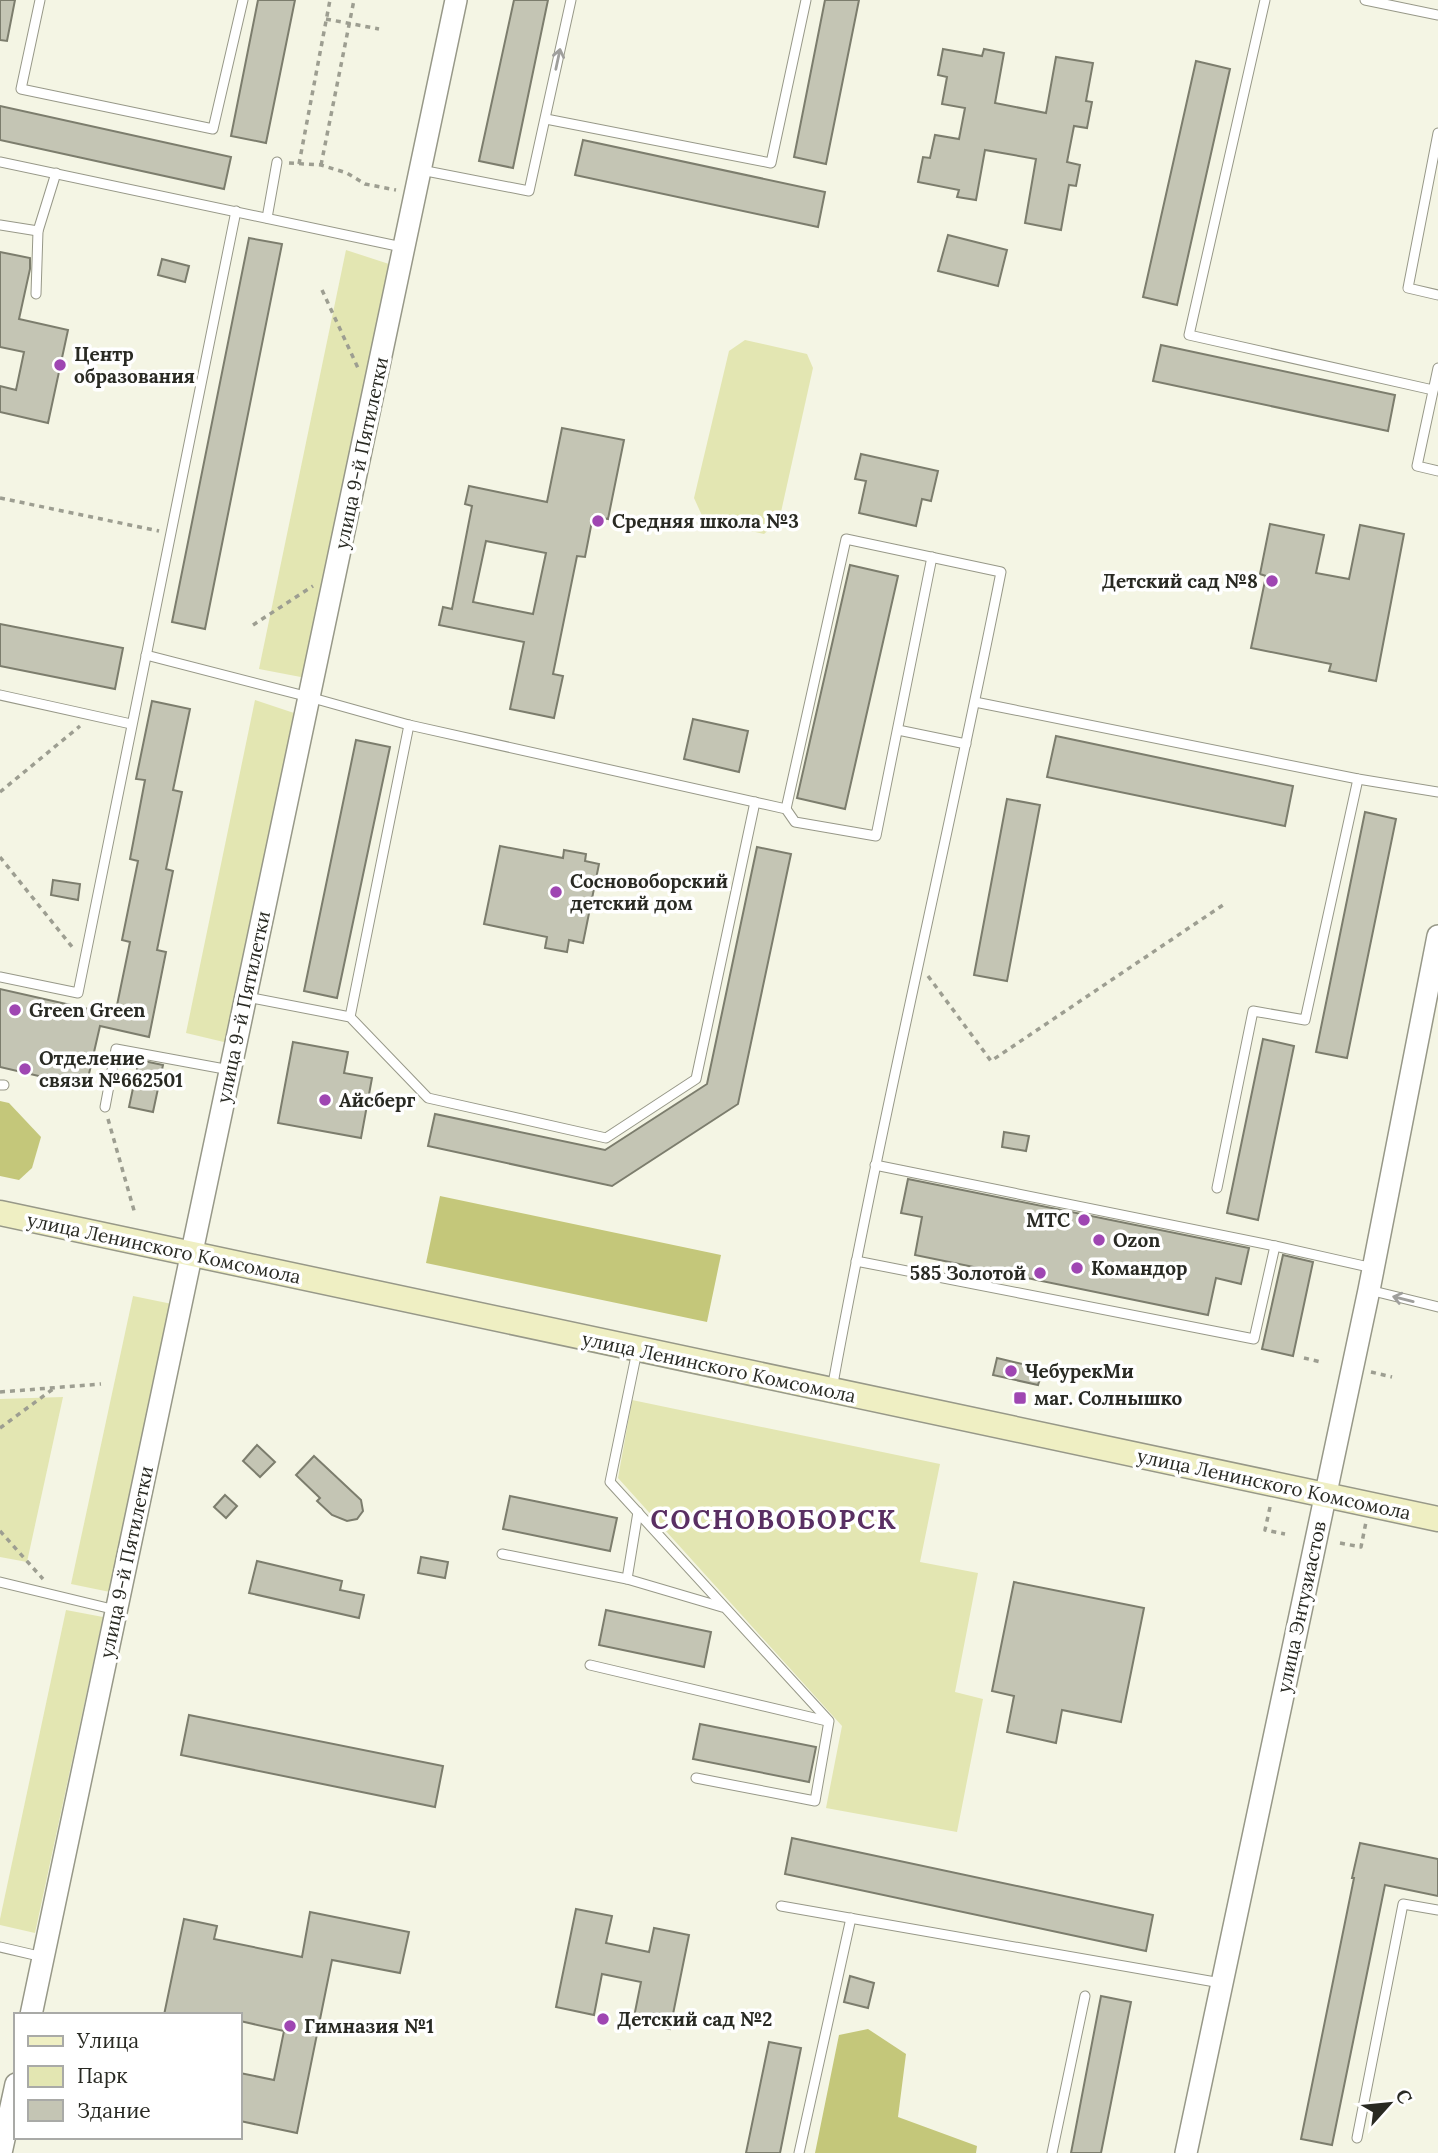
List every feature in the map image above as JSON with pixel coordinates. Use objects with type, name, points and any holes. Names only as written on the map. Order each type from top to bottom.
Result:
[{"type":"main road","name":"улица Ленинского Комсомола","points":[[0,1213],[1438,1519]]},
{"type":"street","name":"улица 9-й Пятилетки","points":[[30,2013],[456,0]]},
{"type":"street","name":"улица Энтузиастов","points":[[1186,2153],[1369,1290],[1438,936]]},
{"type":"street","points":[[1,2153],[14,2093]]},
{"type":"lane","points":[[40,0],[22,89],[213,130],[243,0]]},
{"type":"lane","points":[[420,170],[529,191],[570,0]]},
{"type":"lane","points":[[546,119],[771,163],[806,0]]},
{"type":"lane","points":[[1265,0],[1189,335],[1433,390]]},
{"type":"lane","points":[[1365,0],[1438,15]]},
{"type":"lane","points":[[1438,133],[1408,288],[1438,295]]},
{"type":"lane","points":[[0,162],[404,248]]},
{"type":"lane","points":[[267,218],[277,162]]},
{"type":"lane","points":[[36,294],[38,231],[56,173]]},
{"type":"lane","points":[[0,977],[78,993],[236,211]]},
{"type":"lane","points":[[0,225],[38,231]]},
{"type":"lane","points":[[1438,368],[1417,466],[1438,471]]},
{"type":"lane","points":[[786,809],[846,539],[1001,572],[874,1165],[832,1391]]},
{"type":"lane","points":[[146,655],[409,725],[786,809],[795,822],[876,836],[932,557]]},
{"type":"lane","points":[[0,695],[131,724]]},
{"type":"lane","points":[[975,702],[1358,779],[1438,792]]},
{"type":"lane","points":[[350,1017],[409,725]]},
{"type":"lane","points":[[898,730],[966,744]]},
{"type":"lane","points":[[1217,1188],[1253,1011],[1305,1020],[1358,779]]},
{"type":"lane","points":[[246,997],[350,1017],[428,1098],[606,1138],[696,1079],[755,802]]},
{"type":"lane","points":[[105,1107],[116,1049],[230,1070]]},
{"type":"lane","points":[[874,1165],[1373,1268]]},
{"type":"lane","points":[[856,1261],[1254,1339],[1275,1246]]},
{"type":"lane","points":[[1369,1290],[1438,1307]]},
{"type":"lane","points":[[638,1349],[610,1482],[829,1721]]},
{"type":"lane","points":[[627,1579],[638,1512]]},
{"type":"lane","points":[[502,1554],[627,1579],[724,1608]]},
{"type":"lane","points":[[0,1582],[116,1610]]},
{"type":"lane","points":[[590,1665],[829,1721]]},
{"type":"lane","points":[[696,1777],[815,1801],[829,1721]]},
{"type":"lane","points":[[1357,2138],[1403,1903],[1438,1910]]},
{"type":"lane","points":[[781,1906],[1222,1983]]},
{"type":"lane","points":[[799,2153],[851,1918]]},
{"type":"lane","points":[[0,1947],[43,1957]]},
{"type":"lane","points":[[1052,2153],[1085,1996]]},
{"type":"path","points":[[299,164],[330,0]]},
{"type":"path","points":[[321,165],[354,0]]},
{"type":"path","points":[[326,19],[379,29]]},
{"type":"path","points":[[277,162],[321,165],[347,173],[365,184],[415,194]]},
{"type":"path","points":[[322,290],[372,399]]},
{"type":"path","points":[[0,498],[171,533]]},
{"type":"path","points":[[253,625],[335,572]]},
{"type":"path","points":[[0,792],[92,715]]},
{"type":"path","points":[[0,857],[84,961]]},
{"type":"path","points":[[919,963],[991,1061],[1223,905]]},
{"type":"path","points":[[105,1107],[135,1214]]},
{"type":"path","points":[[1304,1358],[1321,1362]]},
{"type":"path","points":[[1368,1372],[1391,1377]]},
{"type":"path","points":[[0,1392],[101,1384]]},
{"type":"path","points":[[0,1428],[55,1388]]},
{"type":"path","points":[[1270,1507],[1265,1530],[1285,1534]]},
{"type":"path","points":[[1340,1543],[1361,1547],[1366,1521]]},
{"type":"path","points":[[0,1531],[59,1596]]},
{"type":"green space","points":[[346,250],[389,264],[306,678],[259,669]]},
{"type":"green space","points":[[745,340],[807,354],[813,368],[779,521],[764,534],[704,520],[694,498],[729,351]]},
{"type":"green space","points":[[255,700],[294,713],[228,1043],[186,1033]]},
{"type":"green space","points":[[0,1101],[9,1103],[41,1137],[32,1168],[19,1180],[0,1176]]},
{"type":"green space","points":[[440,1196],[721,1255],[707,1322],[426,1263]]},
{"type":"green space","points":[[133,1296],[172,1304],[110,1592],[71,1584]]},
{"type":"green space","points":[[63,1397],[27,1562],[0,1557],[0,1399]]},
{"type":"green space","points":[[632,1400],[940,1464],[920,1562],[978,1573],[955,1692],[983,1699],[957,1832],[826,1808],[842,1726],[618,1478]]},
{"type":"green space","points":[[66,1610],[103,1617],[35,1933],[0,1925],[0,1919]]},
{"type":"green space","points":[[868,2029],[906,2054],[898,2117],[977,2146],[976,2153],[815,2153],[839,2035]]},
{"type":"building","points":[[0,0],[15,0],[7,41],[0,40]]},
{"type":"building","points":[[258,0],[295,0],[266,143],[231,136]]},
{"type":"building","points":[[514,0],[548,0],[513,168],[479,161]]},
{"type":"building","points":[[825,0],[859,0],[826,164],[794,157]]},
{"type":"building","points":[[943,49],[982,56],[984,49],[1004,53],[995,103],[1046,113],[1056,57],[1093,63],[1086,101],[1092,102],[1087,128],[1074,126],[1067,162],[1080,165],[1076,186],[1069,185],[1061,230],[1025,223],[1036,159],[985,150],[976,200],[957,197],[959,190],[918,182],[923,157],[930,158],[935,135],[959,139],[965,108],[942,104],[947,77],[938,75]]},
{"type":"building","points":[[1196,61],[1230,69],[1177,305],[1143,297]]},
{"type":"building","points":[[0,106],[231,157],[224,189],[0,140]]},
{"type":"building","points":[[583,140],[825,192],[818,227],[575,175]]},
{"type":"building","points":[[948,235],[1007,250],[998,286],[938,271]]},
{"type":"building","points":[[249,238],[282,244],[205,629],[172,622]]},
{"type":"building","points":[[0,252],[30,258],[19,319],[68,330],[48,423],[0,412],[0,386],[16,390],[24,352],[0,347]]},
{"type":"building","points":[[162,259],[189,266],[185,282],[158,275]]},
{"type":"building","points":[[1161,345],[1395,395],[1388,431],[1153,381]]},
{"type":"building","points":[[562,428],[624,440],[608,519],[593,516],[585,557],[577,556],[553,674],[563,676],[554,718],[510,709],[524,642],[439,625],[443,607],[452,609],[472,506],[465,504],[469,486],[547,502]],"holes":[[[486,541],[546,553],[533,614],[473,602]]]},
{"type":"building","points":[[861,454],[938,471],[931,501],[922,499],[916,526],[859,513],[866,481],[855,479]]},
{"type":"building","points":[[1270,524],[1324,535],[1316,573],[1349,579],[1360,525],[1404,534],[1376,681],[1329,671],[1331,664],[1251,648],[1266,576],[1260,574]]},
{"type":"building","points":[[850,565],[898,576],[845,809],[797,798]]},
{"type":"building","points":[[0,624],[123,648],[115,689],[0,666]]},
{"type":"building","points":[[152,701],[190,709],[173,790],[182,792],[166,869],[173,871],[157,950],[166,952],[149,1037],[100,1026],[86,1087],[0,1067],[0,989],[115,1015],[130,942],[122,940],[138,861],[130,859],[145,780],[136,779]]},
{"type":"building","points":[[693,719],[748,731],[739,772],[684,759]]},
{"type":"building","points":[[1056,736],[1293,786],[1285,826],[1047,777]]},
{"type":"building","points":[[356,740],[390,747],[337,998],[304,991]]},
{"type":"building","points":[[1007,799],[1040,805],[1007,981],[974,975]]},
{"type":"building","points":[[1365,812],[1396,819],[1347,1058],[1316,1052]]},
{"type":"building","name":"Сосновоборский детский дом","points":[[500,846],[563,858],[564,850],[586,854],[585,861],[599,864],[583,943],[569,940],[567,952],[545,948],[547,937],[484,924]]},
{"type":"building","points":[[757,847],[791,854],[738,1104],[612,1186],[428,1146],[435,1114],[605,1150],[707,1084]]},
{"type":"building","points":[[53,880],[80,884],[78,900],[51,895]]},
{"type":"building","points":[[1263,1039],[1294,1046],[1258,1220],[1227,1213]]},
{"type":"building","name":"Айсберг","points":[[293,1042],[348,1052],[344,1073],[372,1078],[361,1138],[278,1123]]},
{"type":"building","points":[[139,1060],[163,1065],[153,1112],[129,1107]]},
{"type":"building","points":[[1004,1132],[1029,1136],[1026,1151],[1002,1147]]},
{"type":"building","points":[[908,1179],[1249,1248],[1241,1284],[1216,1278],[1208,1315],[915,1255],[922,1217],[901,1213]]},
{"type":"building","points":[[1283,1255],[1313,1262],[1293,1356],[1262,1349]]},
{"type":"building","points":[[997,1358],[1043,1369],[1038,1385],[993,1375]]},
{"type":"building","points":[[257,1445],[275,1462],[260,1477],[243,1461]]},
{"type":"building","points":[[314,1456],[361,1500],[363,1511],[357,1519],[347,1521],[332,1515],[317,1501],[320,1498],[296,1475]]},
{"type":"building","points":[[225,1495],[237,1506],[226,1518],[214,1507]]},
{"type":"building","points":[[510,1496],[617,1518],[610,1551],[503,1529]]},
{"type":"building","points":[[421,1557],[448,1562],[445,1578],[418,1573]]},
{"type":"building","points":[[257,1561],[342,1581],[340,1590],[364,1595],[359,1618],[249,1593]]},
{"type":"building","points":[[1014,1582],[1144,1608],[1121,1722],[1062,1710],[1056,1743],[1007,1732],[1014,1696],[992,1691]]},
{"type":"building","points":[[606,1610],[711,1632],[704,1667],[599,1645]]},
{"type":"building","points":[[189,1715],[443,1766],[435,1807],[181,1755]]},
{"type":"building","points":[[700,1724],[816,1747],[809,1782],[693,1759]]},
{"type":"building","points":[[792,1838],[1153,1915],[1146,1951],[785,1874]]},
{"type":"building","points":[[1360,1843],[1438,1859],[1438,1896],[1385,1885],[1332,2145],[1301,2139]]},
{"type":"building","points":[[576,1909],[612,1916],[606,1943],[649,1952],[654,1928],[689,1935],[670,2029],[633,2022],[641,1982],[602,1974],[594,2015],[556,2007]]},
{"type":"building","name":"Гимназия №1","points":[[310,1912],[409,1932],[400,1973],[332,1960],[297,2133],[242,2121],[242,2073],[274,2080],[284,2031],[242,2021],[242,2013],[164,2013],[184,1919],[217,1926],[214,1939],[302,1957]]},
{"type":"building","points":[[850,1976],[874,1983],[868,2008],[844,2002]]},
{"type":"building","points":[[1101,1996],[1131,2002],[1101,2153],[1071,2153]]},
{"type":"building","points":[[769,2042],[801,2048],[780,2153],[746,2153]]},
{"type":"place","name":"Центр образования","points":[[60,365]]},
{"type":"place","name":"Средняя школа №3","points":[[598,521]]},
{"type":"place","name":"Детский сад №8","points":[[1272,581]]},
{"type":"place","name":"Сосновоборский детский дом","points":[[556,892]]},
{"type":"place","name":"Green Green","points":[[15,1010]]},
{"type":"place","name":"Отделение связи №662501","points":[[25,1069]]},
{"type":"place","name":"Айсберг","points":[[325,1100]]},
{"type":"place","name":"МТС","points":[[1084,1220]]},
{"type":"place","name":"Ozon","points":[[1099,1240]]},
{"type":"place","name":"Командор","points":[[1077,1268]]},
{"type":"place","name":"585 Золотой","points":[[1040,1273]]},
{"type":"place","name":"ЧебурекМи","points":[[1011,1371]]},
{"type":"place","name":"маг. Солнышко","points":[[1020,1398]]},
{"type":"place","name":"Детский сад №2","points":[[603,2019]]},
{"type":"place","name":"Гимназия №1","points":[[290,2026]]},
{"type":"district","name":"СОСНОВОБОРСК","points":[[774,1519]]}]
